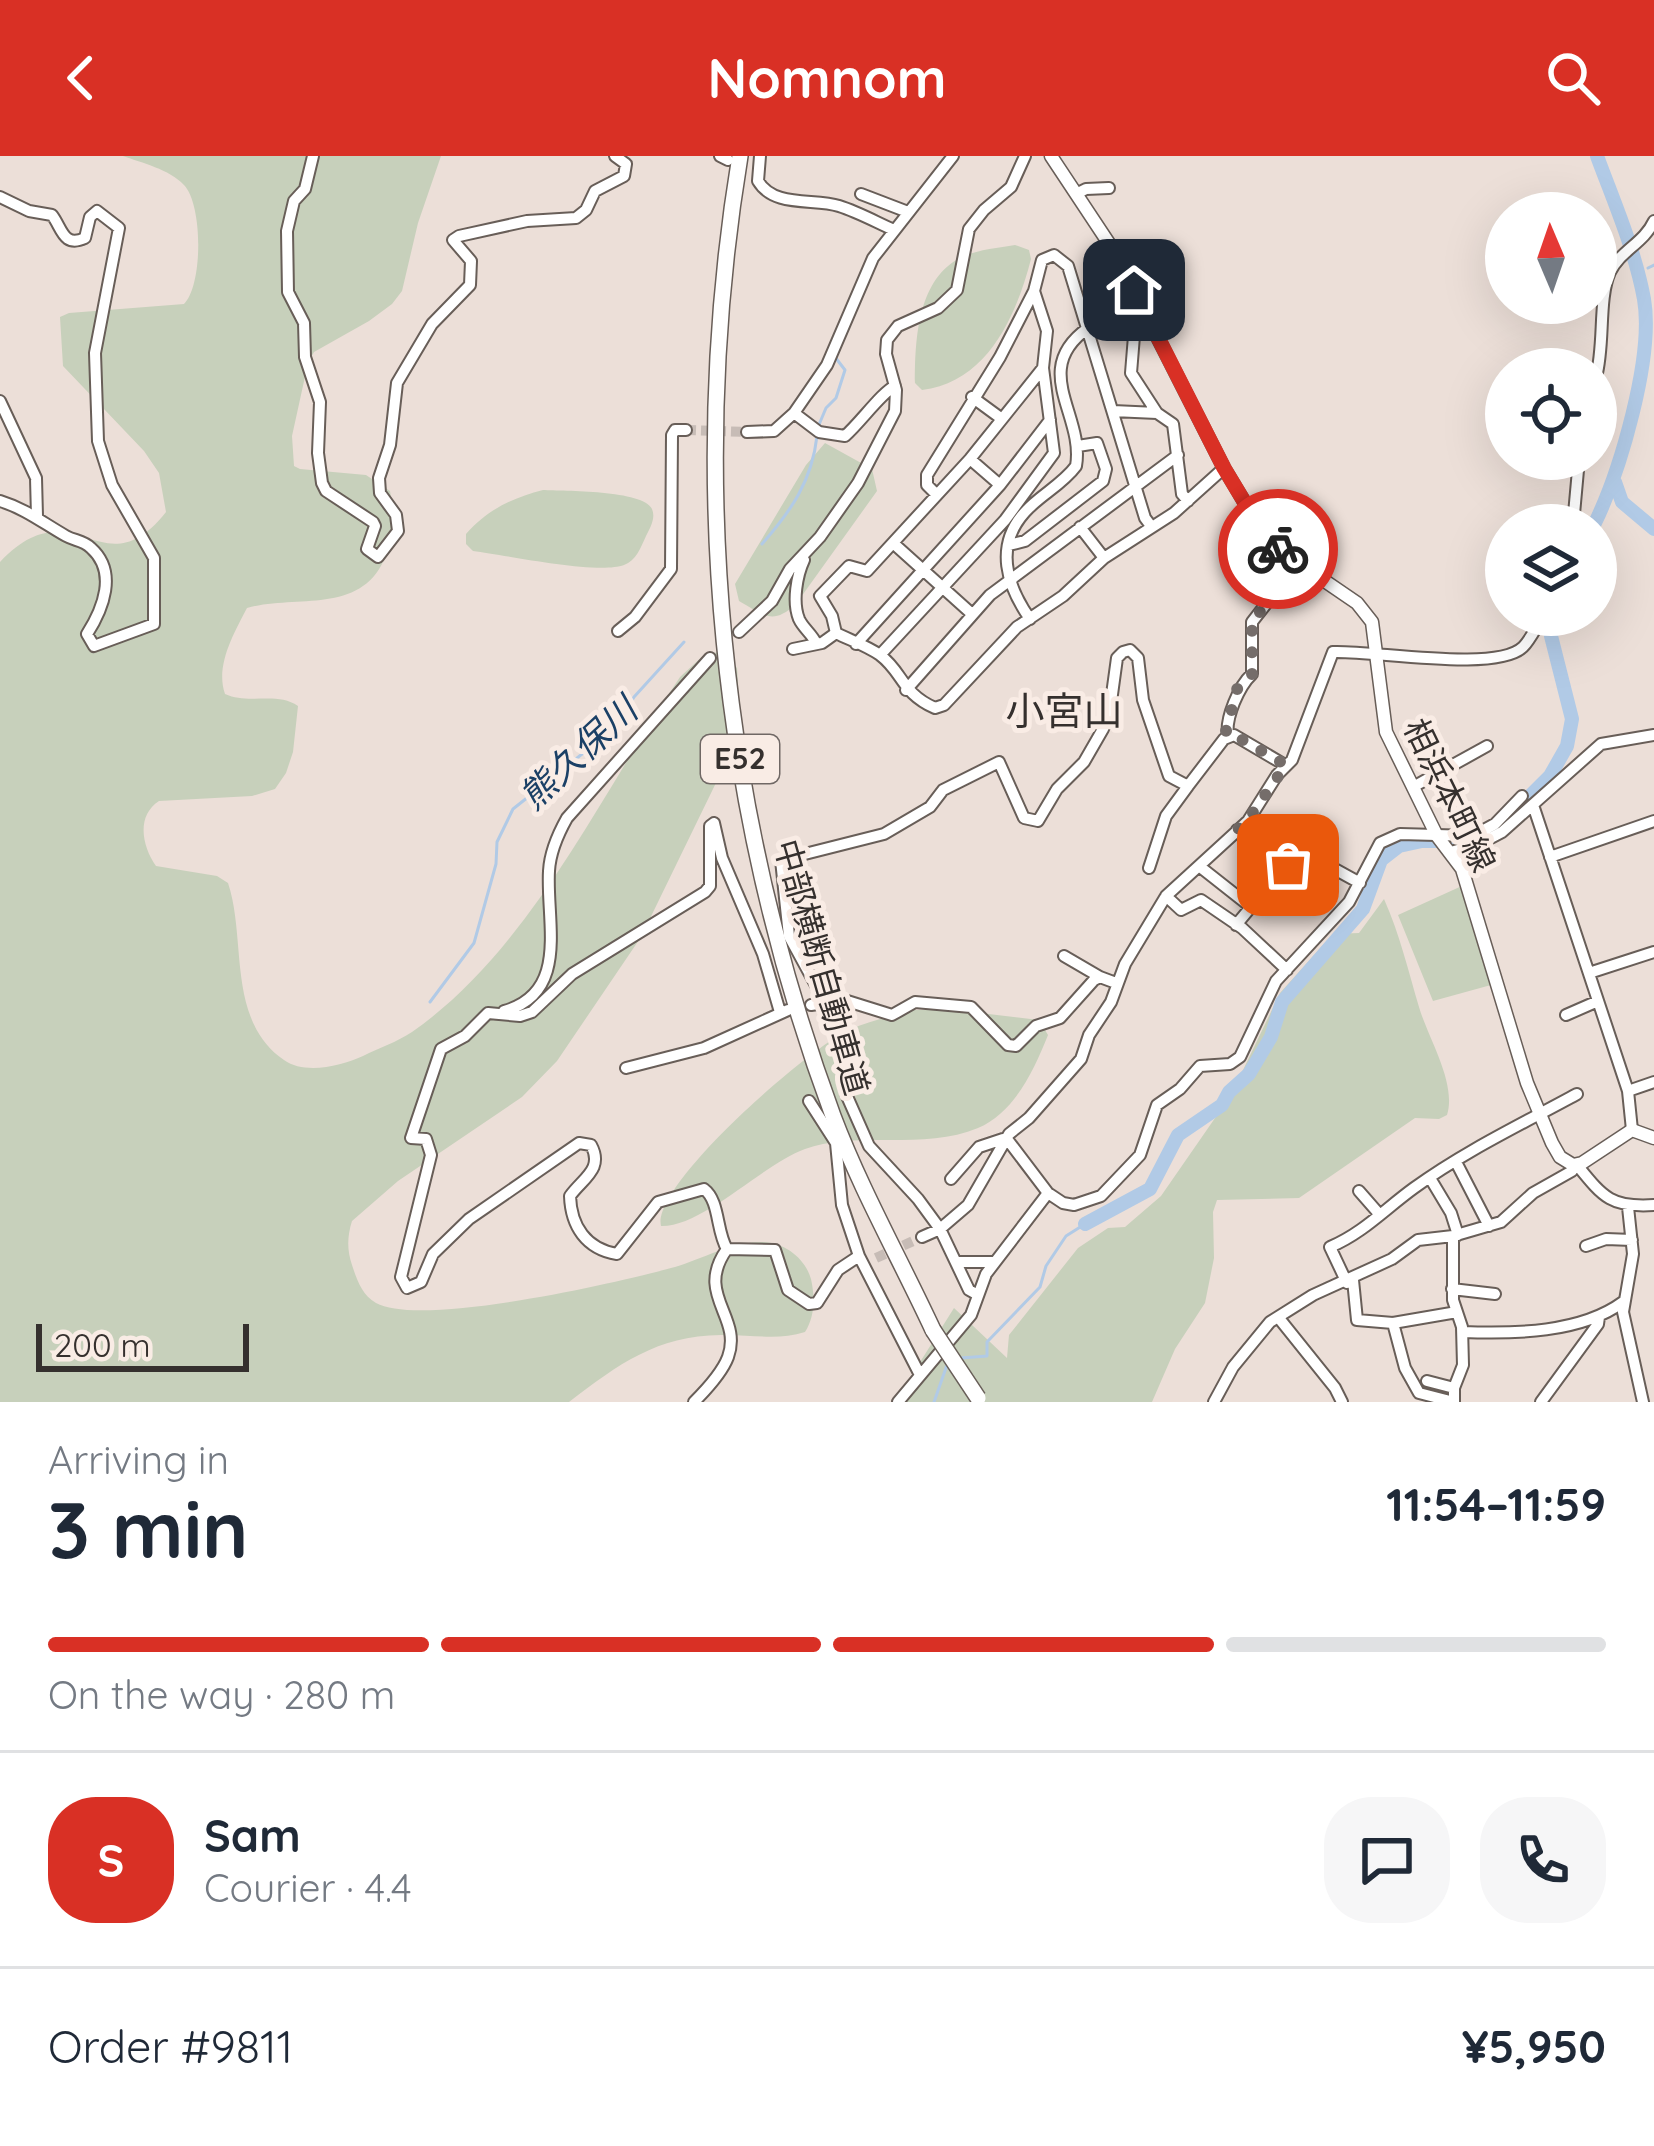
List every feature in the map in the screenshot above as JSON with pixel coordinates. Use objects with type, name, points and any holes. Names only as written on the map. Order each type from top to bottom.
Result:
[{"type":"highway","name":"中部横断自動車道","points":[[739,162],[720,318],[715,461],[723,638],[744,787],[772,924],[834,1118],[933,1330],[980,1400]]},
{"type":"main road","name":"相浜本町線","points":[[1051,156],[1134,290],[1224,468],[1260,528],[1298,563],[1362,607],[1375,628],[1384,727],[1443,843],[1462,869],[1489,968],[1540,1114],[1560,1157],[1575,1165]]},
{"type":"main road","points":[[1575,1165],[1632,1130],[1654,1138]]},
{"type":"street","points":[[313,156],[287,231],[288,292],[304,323],[305,357],[320,402],[322,483],[326,491],[373,522],[367,549],[378,557],[398,531],[397,515],[382,498],[379,485],[398,383],[432,324],[470,285],[471,261],[453,240],[517,223],[576,218],[596,191],[624,176],[626,164],[615,156]]},
{"type":"street","points":[[760,156],[739,162],[768,192],[789,200],[833,204],[894,230]]},
{"type":"street","points":[[747,432],[774,431],[794,413],[827,365],[867,268],[953,156]]},
{"type":"street","points":[[739,632],[759,616],[858,483],[891,422],[896,386],[886,354],[891,333],[914,316],[938,308],[957,290],[969,230],[1006,193],[1025,156]]},
{"type":"street","points":[[1078,193],[1109,188]]},
{"type":"street","points":[[861,194],[908,212]]},
{"type":"street","points":[[0,196],[29,211],[52,215],[67,240],[86,238],[90,217],[97,211],[119,228],[95,353],[98,441],[115,493],[154,558],[154,624],[94,646],[88,634],[106,588],[98,554],[37,516],[0,501]]},
{"type":"street","points":[[1603,348],[1608,280],[1653,225]]},
{"type":"street","points":[[937,495],[927,485],[927,475],[1000,357],[1034,291],[1042,260],[1060,257],[1068,266],[1151,526]]},
{"type":"street","points":[[1134,290],[1129,301],[1134,336],[1130,368],[1157,413],[1174,424],[1182,494],[1188,501]]},
{"type":"street","points":[[880,655],[1005,520],[1054,453],[1042,368],[1048,331],[1034,291]]},
{"type":"street","points":[[1030,619],[1008,581],[1005,556],[1022,515],[1076,466],[1078,446],[1060,376],[1066,349],[1088,328]]},
{"type":"street","points":[[1042,368],[970,459],[867,572],[849,566],[822,592],[820,602],[832,616],[836,633],[880,655],[906,690],[932,707],[944,705],[1030,619],[1103,558],[1188,501],[1224,468]]},
{"type":"street","points":[[794,413],[819,432],[845,436],[896,386]]},
{"type":"street","points":[[973,397],[1002,418]]},
{"type":"street","points":[[0,401],[36,478],[37,516]]},
{"type":"street","points":[[1113,411],[1157,413]]},
{"type":"street","points":[[856,644],[1000,485],[1050,420]]},
{"type":"street","points":[[618,631],[645,606],[671,569],[672,435],[675,430],[686,430]]},
{"type":"street","points":[[1009,545],[1025,541],[1103,482],[1106,470],[1097,443],[1078,446]]},
{"type":"street","points":[[906,690],[972,614],[1008,581],[1178,455]]},
{"type":"street","points":[[970,459],[1000,485]]},
{"type":"street","points":[[1080,527],[1103,558]]},
{"type":"street","points":[[893,543],[972,614]]},
{"type":"street","points":[[809,551],[798,577],[796,607],[816,643]]},
{"type":"street","points":[[1228,736],[1238,686],[1252,674],[1252,622],[1298,563]]},
{"type":"street","points":[[793,649],[836,633]]},
{"type":"street","points":[[922,1237],[940,1229],[968,1205],[1007,1139],[1081,1059],[1089,1035],[1111,1003],[1116,982],[1166,896],[1247,821],[1301,746],[1329,656],[1338,651],[1446,660],[1508,655],[1530,636]]},
{"type":"street","points":[[1100,977],[1087,985],[1060,1018],[1036,1026],[1016,1046],[1008,1045],[971,1006],[915,1002],[892,1015],[844,1000],[818,1002],[788,936],[781,860],[884,834],[930,807],[943,790],[999,761],[1024,818],[1038,821],[1057,789],[1094,747],[1107,719],[1117,658],[1130,650],[1138,658],[1143,700],[1166,773],[1188,786]]},
{"type":"street","points":[[710,658],[567,818],[558,834],[549,871],[550,969],[528,1001],[482,1018],[438,1055],[434,1080],[411,1138],[426,1139],[431,1155],[401,1277],[404,1286],[421,1282],[433,1253],[469,1220],[579,1142],[591,1145],[597,1160],[570,1196],[575,1225],[585,1239],[617,1254],[658,1202],[704,1189],[712,1198],[719,1234],[728,1249]]},
{"type":"street","points":[[1443,843],[1483,832],[1601,744],[1654,734]]},
{"type":"street","points":[[1149,868],[1166,816],[1228,736],[1286,765]]},
{"type":"street","points":[[1413,787],[1487,746]]},
{"type":"street","points":[[1007,1139],[1048,1192],[1069,1205],[1108,1193],[1144,1148],[1157,1105],[1180,1089],[1200,1066],[1230,1064],[1240,1057],[1271,991],[1334,921],[1375,850],[1387,838],[1487,841],[1528,801]]},
{"type":"street","points":[[1528,801],[1628,1091],[1632,1130]]},
{"type":"street","points":[[1550,857],[1654,821]]},
{"type":"street","points":[[494,1012],[520,1016],[532,1012],[572,974],[705,892],[710,886],[710,826],[714,823],[722,858],[784,1011],[704,1048],[626,1068]]},
{"type":"street","points":[[1237,830],[1288,865],[1320,861],[1360,883]]},
{"type":"street","points":[[1199,866],[1251,907],[1236,925]]},
{"type":"street","points":[[1166,896],[1180,910],[1201,900],[1287,970]]},
{"type":"street","points":[[1589,973],[1654,952]]},
{"type":"street","points":[[1064,956],[1116,982]]},
{"type":"street","points":[[1566,1015],[1598,1001]]},
{"type":"street","points":[[1628,1091],[1654,1082]]},
{"type":"street","points":[[846,1094],[869,1146],[940,1229],[969,1289],[978,1295]]},
{"type":"street","points":[[1456,1312],[1393,1323],[1357,1319],[1350,1282],[1330,1247],[1353,1237],[1430,1178],[1577,1094]]},
{"type":"street","points":[[809,1101],[836,1143],[842,1205],[861,1260],[919,1373]]},
{"type":"street","points":[[951,1179],[979,1147],[1007,1139]]},
{"type":"street","points":[[1456,1162],[1489,1226]]},
{"type":"street","points":[[1214,1402],[1233,1367],[1270,1322],[1313,1295],[1350,1282],[1418,1240],[1502,1222],[1533,1193],[1572,1172],[1575,1165],[1602,1194],[1628,1207],[1654,1205]]},
{"type":"street","points":[[1393,1323],[1419,1393],[1454,1402],[1463,1365],[1462,1332],[1452,1289],[1455,1220],[1430,1178]]},
{"type":"street","points":[[1359,1191],[1380,1216]]},
{"type":"street","points":[[898,1402],[971,1315],[994,1262],[1048,1192]]},
{"type":"street","points":[[1628,1207],[1633,1262],[1623,1302],[1635,1381],[1643,1402]]},
{"type":"street","points":[[1586,1246],[1606,1239],[1632,1240]]},
{"type":"street","points":[[728,1249],[775,1250],[788,1290],[809,1304],[817,1303],[838,1270],[876,1258]]},
{"type":"street","points":[[694,1402],[729,1355],[731,1337],[714,1289],[716,1269],[728,1249]]},
{"type":"street","points":[[956,1262],[994,1262]]},
{"type":"street","points":[[1452,1289],[1495,1294]]},
{"type":"street","points":[[1462,1332],[1530,1331],[1599,1316],[1623,1302]]},
{"type":"street","points":[[1541,1402],[1598,1324],[1599,1316]]},
{"type":"street","points":[[1278,1317],[1342,1402]]},
{"type":"street","points":[[1427,1381],[1454,1388]]},
{"type":"green space","points":[[123,156],[441,156],[402,291],[369,321],[314,352],[292,436],[294,466],[366,475],[390,491],[391,539],[386,555],[362,587],[327,599],[247,608],[237,628],[222,672],[225,694],[281,699],[298,706],[293,752],[275,789],[252,796],[159,801],[144,823],[147,850],[156,866],[217,876],[228,883],[246,1001],[253,1023],[284,1060],[312,1068],[354,1060],[406,1036],[454,998],[493,958],[561,868],[680,677],[704,655],[724,651],[737,668],[739,712],[731,752],[641,937],[557,1061],[522,1097],[398,1181],[352,1221],[348,1249],[361,1287],[376,1303],[400,1309],[476,1307],[612,1282],[730,1247],[763,1242],[786,1249],[808,1271],[813,1306],[805,1332],[677,1341],[622,1364],[569,1402],[0,1402],[0,562],[26,541],[48,533],[123,543],[144,534],[166,512],[159,473],[144,451],[63,366],[60,317],[184,304],[197,263],[195,209],[184,185],[163,171]]},
{"type":"green space","points":[[1015,245],[1029,250],[1031,259],[1017,303],[995,343],[964,374],[922,390],[915,383],[918,332],[934,282],[964,256]]},
{"type":"green space","points":[[825,443],[872,469],[877,491],[796,604],[780,615],[762,614],[739,601],[735,584],[806,465]]},
{"type":"green space","points":[[543,490],[634,498],[652,509],[652,523],[635,557],[611,567],[473,551],[466,544],[466,534],[491,512]]},
{"type":"green space","points":[[1464,885],[1491,985],[1433,1001],[1398,915]]},
{"type":"green space","points":[[1384,899],[1445,1075],[1447,1115],[1415,1118],[1299,1198],[1217,1200],[1214,1258],[1205,1303],[1175,1349],[1152,1402],[895,1402],[954,1308],[1007,1358],[1009,1335],[1078,1248],[1108,1228],[1125,1227],[1161,1196],[1231,1095],[1280,993],[1333,934],[1359,933]]},
{"type":"green space","points":[[912,1010],[1039,1020],[1048,1035],[1013,1101],[978,1128],[935,1138],[846,1141],[805,1149],[714,1206],[678,1224],[661,1226],[665,1207],[681,1180],[770,1089],[849,1030]]},
{"type":"waterway","points":[[1597,156],[1635,262],[1646,323],[1633,414],[1602,504]]},
{"type":"waterway","points":[[1648,268],[1654,265]]},
{"type":"waterway","points":[[1636,270],[1642,269]]},
{"type":"waterway","name":"熊久保川","points":[[818,427],[836,398],[845,370],[835,357]]},
{"type":"waterway","name":"熊久保川","points":[[762,544],[798,494],[817,436]]},
{"type":"waterway","points":[[1615,482],[1622,502],[1654,529]]},
{"type":"waterway","points":[[1085,1224],[1150,1189],[1178,1135],[1222,1105],[1249,1074],[1271,1037],[1282,1002],[1363,909],[1381,860],[1399,846],[1422,841],[1476,841],[1497,829],[1550,776],[1567,746],[1572,719],[1551,636]]},
{"type":"waterway","name":"熊久保川","points":[[430,1002],[474,943],[496,864],[497,842],[513,809],[616,727],[634,697],[684,642]]},
{"type":"waterway","points":[[961,1358],[987,1356],[987,1342],[1040,1287],[1046,1266],[1066,1236],[1085,1224]]},
{"type":"waterway","points":[[934,1402],[947,1365]]},
{"type":"tunnel","points":[[686,430],[747,432]]},
{"type":"tunnel","points":[[876,1258],[922,1237]]},
{"type":"way so far","points":[[1278,549],[1298,563],[1252,622],[1252,674],[1238,686],[1226,731],[1286,765],[1237,830],[1288,865]]},
{"type":"district","name":"小宮山","points":[[1064,711]]},
{"type":"route","points":[[1134,290],[1224,468],[1278,549]]}]
